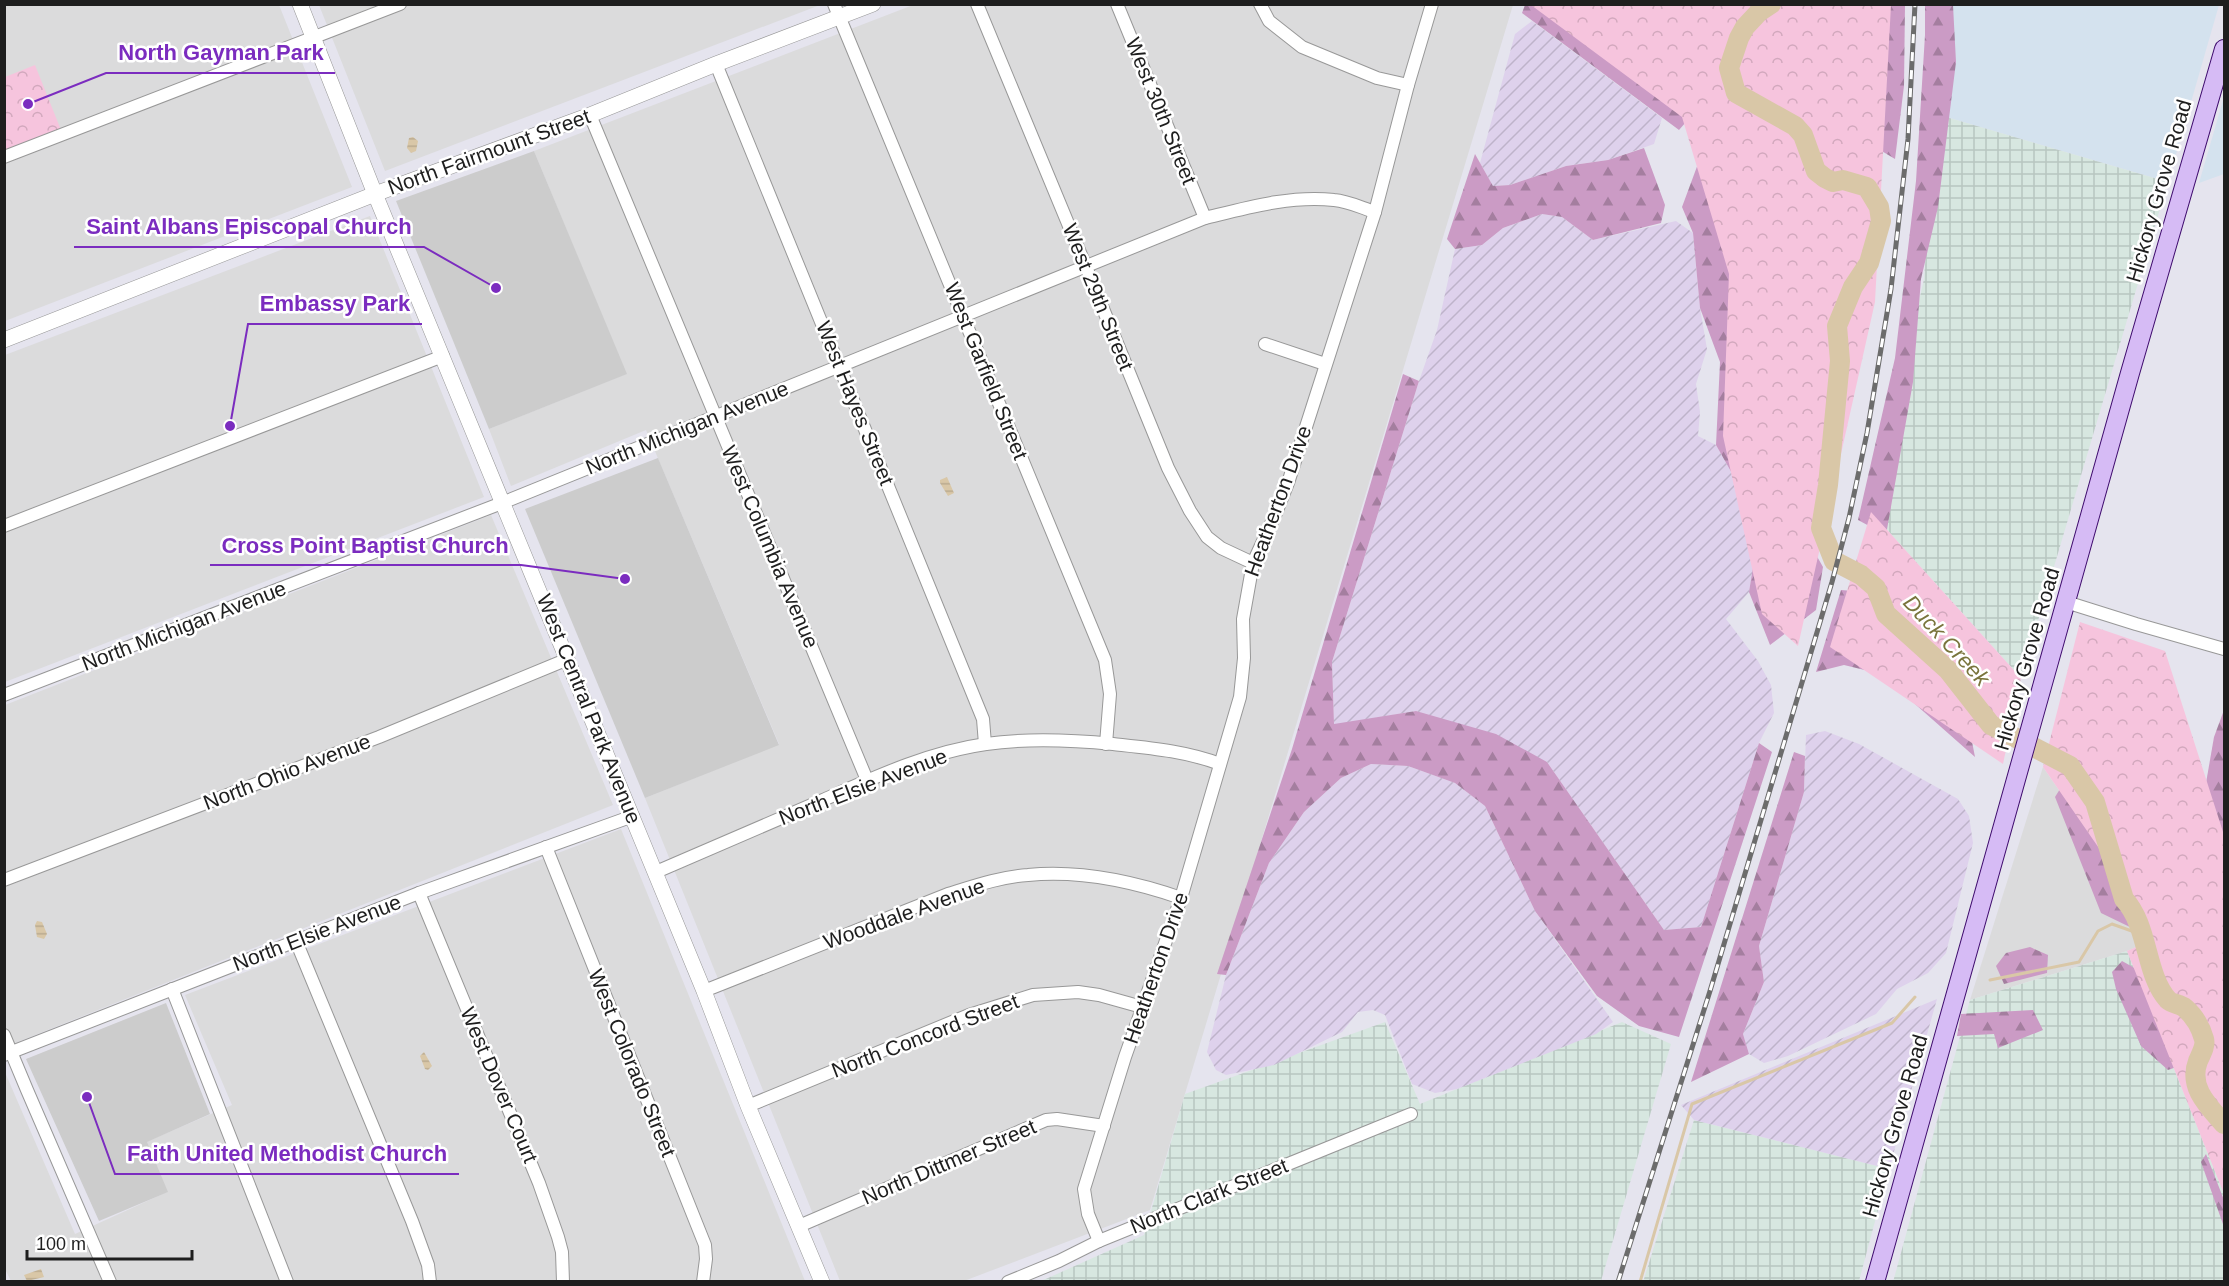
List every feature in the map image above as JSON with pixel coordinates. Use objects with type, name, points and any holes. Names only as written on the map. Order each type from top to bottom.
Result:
[{"type":"main road","name":"Hickory Grove Road","points":[[1875,1281],[2224,48]]},
{"type":"street","name":"West Central Park Avenue","points":[[300,4],[375,194],[633,816],[748,1106],[822,1281]]},
{"type":"street","points":[[4,158],[400,4]]},
{"type":"street","name":"North Fairmount Street","points":[[4,340],[375,194],[590,115],[716,64],[837,11],[873,4]]},
{"type":"street","name":"West 29th Street","points":[[976,4],[1168,468],[1190,511],[1207,537],[1221,548],[1252,563]]},
{"type":"street","name":"West 30th Street","points":[[1117,4],[1205,218]]},
{"type":"street","points":[[1260,4],[1269,21],[1302,47],[1377,78],[1408,85]]},
{"type":"street","name":"Heatherton Drive","points":[[1099,1241],[1088,1214],[1084,1189],[1181,898],[1240,697],[1244,658],[1244,619],[1252,563],[1288,483],[1375,212],[1432,4]]},
{"type":"street","name":"West Garfield Street","points":[[837,11],[1105,660],[1110,694],[1106,744]]},
{"type":"street","name":"West Hayes Street","points":[[716,64],[983,719],[985,744]]},
{"type":"street","name":"West Columbia Avenue","points":[[590,115],[867,780]]},
{"type":"street","name":"North Michigan Avenue","points":[[4,695],[502,503],[1205,218],[1260,205],[1311,200],[1336,200],[1375,212]]},
{"type":"street","points":[[1265,344],[1325,364]]},
{"type":"street","points":[[4,526],[443,356]]},
{"type":"street","points":[[2066,602],[2224,649]]},
{"type":"street","name":"North Ohio Avenue","points":[[4,880],[379,737],[568,660]]},
{"type":"street","name":"North Elsie Avenue","points":[[656,872],[867,780],[914,762],[985,744],[1012,741],[1080,741],[1198,756],[1220,764]]},
{"type":"street","name":"North Elsie Avenue","points":[[8,1054],[419,893],[633,816]]},
{"type":"street","name":"West Colorado Street","points":[[546,847],[705,1245],[703,1281]]},
{"type":"street","name":"Wooddale Avenue","points":[[704,991],[948,894],[988,882],[1028,875],[1079,874],[1145,886],[1181,898]]},
{"type":"street","name":"West Dover Court","points":[[419,893],[539,1183],[562,1251],[563,1281]]},
{"type":"street","points":[[296,941],[412,1221],[428,1265],[430,1281]]},
{"type":"street","points":[[172,989],[287,1281]]},
{"type":"street","name":"North Concord Street","points":[[748,1106],[969,1015],[1034,995],[1078,992],[1143,1007]]},
{"type":"street","points":[[4,1035],[8,1054],[110,1281]]},
{"type":"street","name":"North Clark Street","points":[[1008,1281],[1059,1262],[1099,1241],[1411,1114]]},
{"type":"street","name":"North Dittmer Street","points":[[799,1226],[1046,1120],[1057,1119],[1104,1126]]},
{"type":"shaded area","points":[[5,5],[279,5],[352,187],[5,321]]},
{"type":"shaded area","points":[[319,5],[820,5],[385,171]]},
{"type":"shaded area","points":[[913,5],[1513,5],[1150,1210],[964,1281],[840,1281],[645,798],[779,744],[646,430],[511,486],[489,429],[626,374],[534,151]]},
{"type":"shaded area","points":[[1940,5],[2219,5],[2168,182],[1936,114]]},
{"type":"shaded area","points":[[1532,21],[1662,118],[1654,144],[1608,160],[1566,166],[1510,185],[1493,186],[1480,163],[1515,34]]},
{"type":"shaded area","points":[[2224,97],[2224,174],[2199,183]]},
{"type":"shaded area","points":[[1936,114],[2168,182],[2021,678],[1871,512],[1924,279]]},
{"type":"shaded area","points":[[413,137],[418,141],[416,151],[411,153],[407,148],[409,138]]},
{"type":"shaded area","points":[[534,151],[627,374],[489,429],[396,201]]},
{"type":"shaded area","points":[[1542,214],[1562,217],[1593,240],[1676,221],[1693,233],[1700,308],[1707,349],[1696,384],[1700,412],[1698,436],[1716,445],[1760,523],[1749,592],[1726,619],[1758,661],[1771,685],[1774,713],[1759,743],[1701,927],[1664,930],[1547,762],[1416,711],[1334,725],[1332,662],[1437,330],[1455,249],[1482,245],[1503,228]]},
{"type":"shaded area","points":[[370,216],[484,497],[5,682],[5,355]]},
{"type":"shaded area","points":[[658,458],[779,745],[645,798],[525,509]]},
{"type":"shaded area","points":[[947,477],[954,493],[948,496],[940,483],[940,480]]},
{"type":"shaded area","points":[[491,515],[613,805],[5,1047],[5,705]]},
{"type":"shaded area","points":[[1825,731],[1859,744],[1958,799],[1969,816],[1973,843],[1946,953],[1928,973],[1897,989],[1876,1014],[1788,1056],[1764,1063],[1749,1054],[1743,1034],[1764,982],[1759,946],[1804,792],[1806,735]]},
{"type":"shaded area","points":[[1371,764],[1408,766],[1455,783],[1485,806],[1535,911],[1613,1022],[1596,1034],[1457,1089],[1435,1093],[1412,1084],[1385,1015],[1373,1010],[1358,1012],[1342,1032],[1274,1065],[1226,1075],[1216,1070],[1207,1052],[1226,975],[1269,863],[1304,812],[1341,778]]},
{"type":"shaded area","points":[[2043,767],[2145,915],[2154,939],[2127,951],[1970,1000]]},
{"type":"shaded area","points":[[621,829],[805,1281],[11,1281],[4,1267],[4,1070],[75,1234],[167,1192],[146,1142],[232,1105],[185,995]]},
{"type":"shaded area","points":[[37,921],[42,922],[47,934],[44,939],[37,937],[35,925]]},
{"type":"shaded area","points":[[2127,951],[2224,1194],[2224,1281],[1893,1282],[1970,1000]]},
{"type":"shaded area","points":[[1937,999],[1889,1169],[1694,1120],[1681,1105]]},
{"type":"shaded area","points":[[166,1003],[210,1114],[147,1142],[168,1192],[99,1221],[26,1059]]},
{"type":"shaded area","points":[[1385,1022],[1420,1104],[1622,1022],[1671,1044],[1601,1281],[1039,1282],[1144,1235],[1185,1094]]},
{"type":"shaded area","points":[[424,1052],[432,1066],[428,1070],[425,1069],[420,1056]]},
{"type":"shaded area","points":[[1694,1120],[1889,1169],[1859,1281],[1643,1282]]},
{"type":"shaded area","points":[[41,1269],[44,1277],[27,1281],[24,1275]]},
{"type":"green space","points":[[1525,5],[1673,5],[1700,106],[1679,130],[1522,13]]},
{"type":"green space","points":[[1531,5],[1891,5],[1875,302],[1798,646],[1762,614],[1723,436],[1729,274],[1682,117]]},
{"type":"green space","points":[[1851,5],[1905,5],[1904,86],[1895,159],[1865,141]]},
{"type":"green space","points":[[1925,5],[1953,5],[1956,62],[1938,207],[1921,279],[1913,382],[1886,535],[1858,520],[1895,358],[1916,181]]},
{"type":"green space","points":[[35,65],[61,130],[5,151],[5,77]]},
{"type":"green space","points":[[1644,148],[1665,205],[1661,223],[1593,240],[1562,217],[1542,214],[1503,228],[1482,245],[1455,249],[1447,239],[1475,154],[1493,186],[1510,185],[1566,166],[1608,160]]},
{"type":"green space","points":[[1702,153],[1806,537],[1823,567],[1816,610],[1770,645],[1749,592],[1760,523],[1716,445],[1720,362],[1700,308],[1693,233],[1682,207]]},
{"type":"green space","points":[[1403,374],[1419,381],[1332,662],[1334,724],[1416,711],[1496,734],[1547,762],[1664,930],[1701,927],[1759,743],[1772,752],[1679,1037],[1639,1026],[1597,996],[1535,911],[1485,806],[1455,783],[1408,766],[1371,764],[1341,778],[1304,812],[1269,863],[1226,975],[1217,974],[1292,749]]},
{"type":"green space","points":[[1871,512],[2021,678],[2003,764],[1830,647]]},
{"type":"green space","points":[[1841,590],[1865,592],[1967,716],[1975,757],[1881,674],[1844,665],[1816,672]]},
{"type":"green space","points":[[2080,622],[2165,651],[2224,835],[2224,1194],[2127,951],[2154,939],[2145,915],[2043,767]]},
{"type":"green space","points":[[2224,710],[2224,976],[2202,806],[2214,737]]},
{"type":"green space","points":[[1794,752],[1805,756],[1804,792],[1759,946],[1764,982],[1743,1034],[1749,1054],[1691,1082]]},
{"type":"green space","points":[[2065,781],[2104,850],[2118,897],[2143,924],[2134,929],[2101,913],[2055,797]]},
{"type":"green space","points":[[2030,947],[2048,955],[2047,973],[2004,984],[1996,966],[2006,953]]},
{"type":"green space","points":[[2122,961],[2140,971],[2182,1065],[2168,1070],[2141,1046],[2116,989],[2112,972]]},
{"type":"green space","points":[[2033,1010],[2043,1030],[1998,1048],[1994,1034],[1957,1036],[1961,1014]]},
{"type":"green space","points":[[2206,1154],[2224,1200],[2224,1227],[2201,1162]]},
{"type":"waterway","name":"Duck Creek","points":[[1771,4],[1759,12],[1745,27],[1739,38],[1729,68],[1736,93],[1795,126],[1803,135],[1816,171],[1825,178],[1833,182],[1843,180],[1867,187],[1879,207],[1881,221],[1869,263],[1853,287],[1837,326],[1840,361],[1828,485],[1821,528],[1834,561],[1861,575],[1876,588],[1886,614],[1948,670],[1991,725],[2070,766],[2095,802],[2124,899],[2138,923],[2161,990],[2168,1000],[2188,1011],[2201,1031],[2204,1044],[2196,1070],[2198,1088],[2206,1103],[2224,1124]]},
{"type":"waterway","points":[[1990,980],[2079,962],[2098,931],[2112,924],[2143,935]]},
{"type":"waterway","points":[[1640,1282],[1692,1104],[1892,1023],[1915,997]]},
{"type":"railway","points":[[1618,1282],[1710,991],[1849,518],[1867,433],[1891,289],[1908,139],[1915,4]]},
{"type":"place","name":"North Gayman Park","points":[[28,104]]},
{"type":"place","name":"Saint Albans Episcopal Church","points":[[496,288]]},
{"type":"place","name":"Embassy Park","points":[[230,426]]},
{"type":"place","name":"Cross Point Baptist Church","points":[[625,579]]},
{"type":"place","name":"Faith United Methodist Church","points":[[87,1097]]}]
